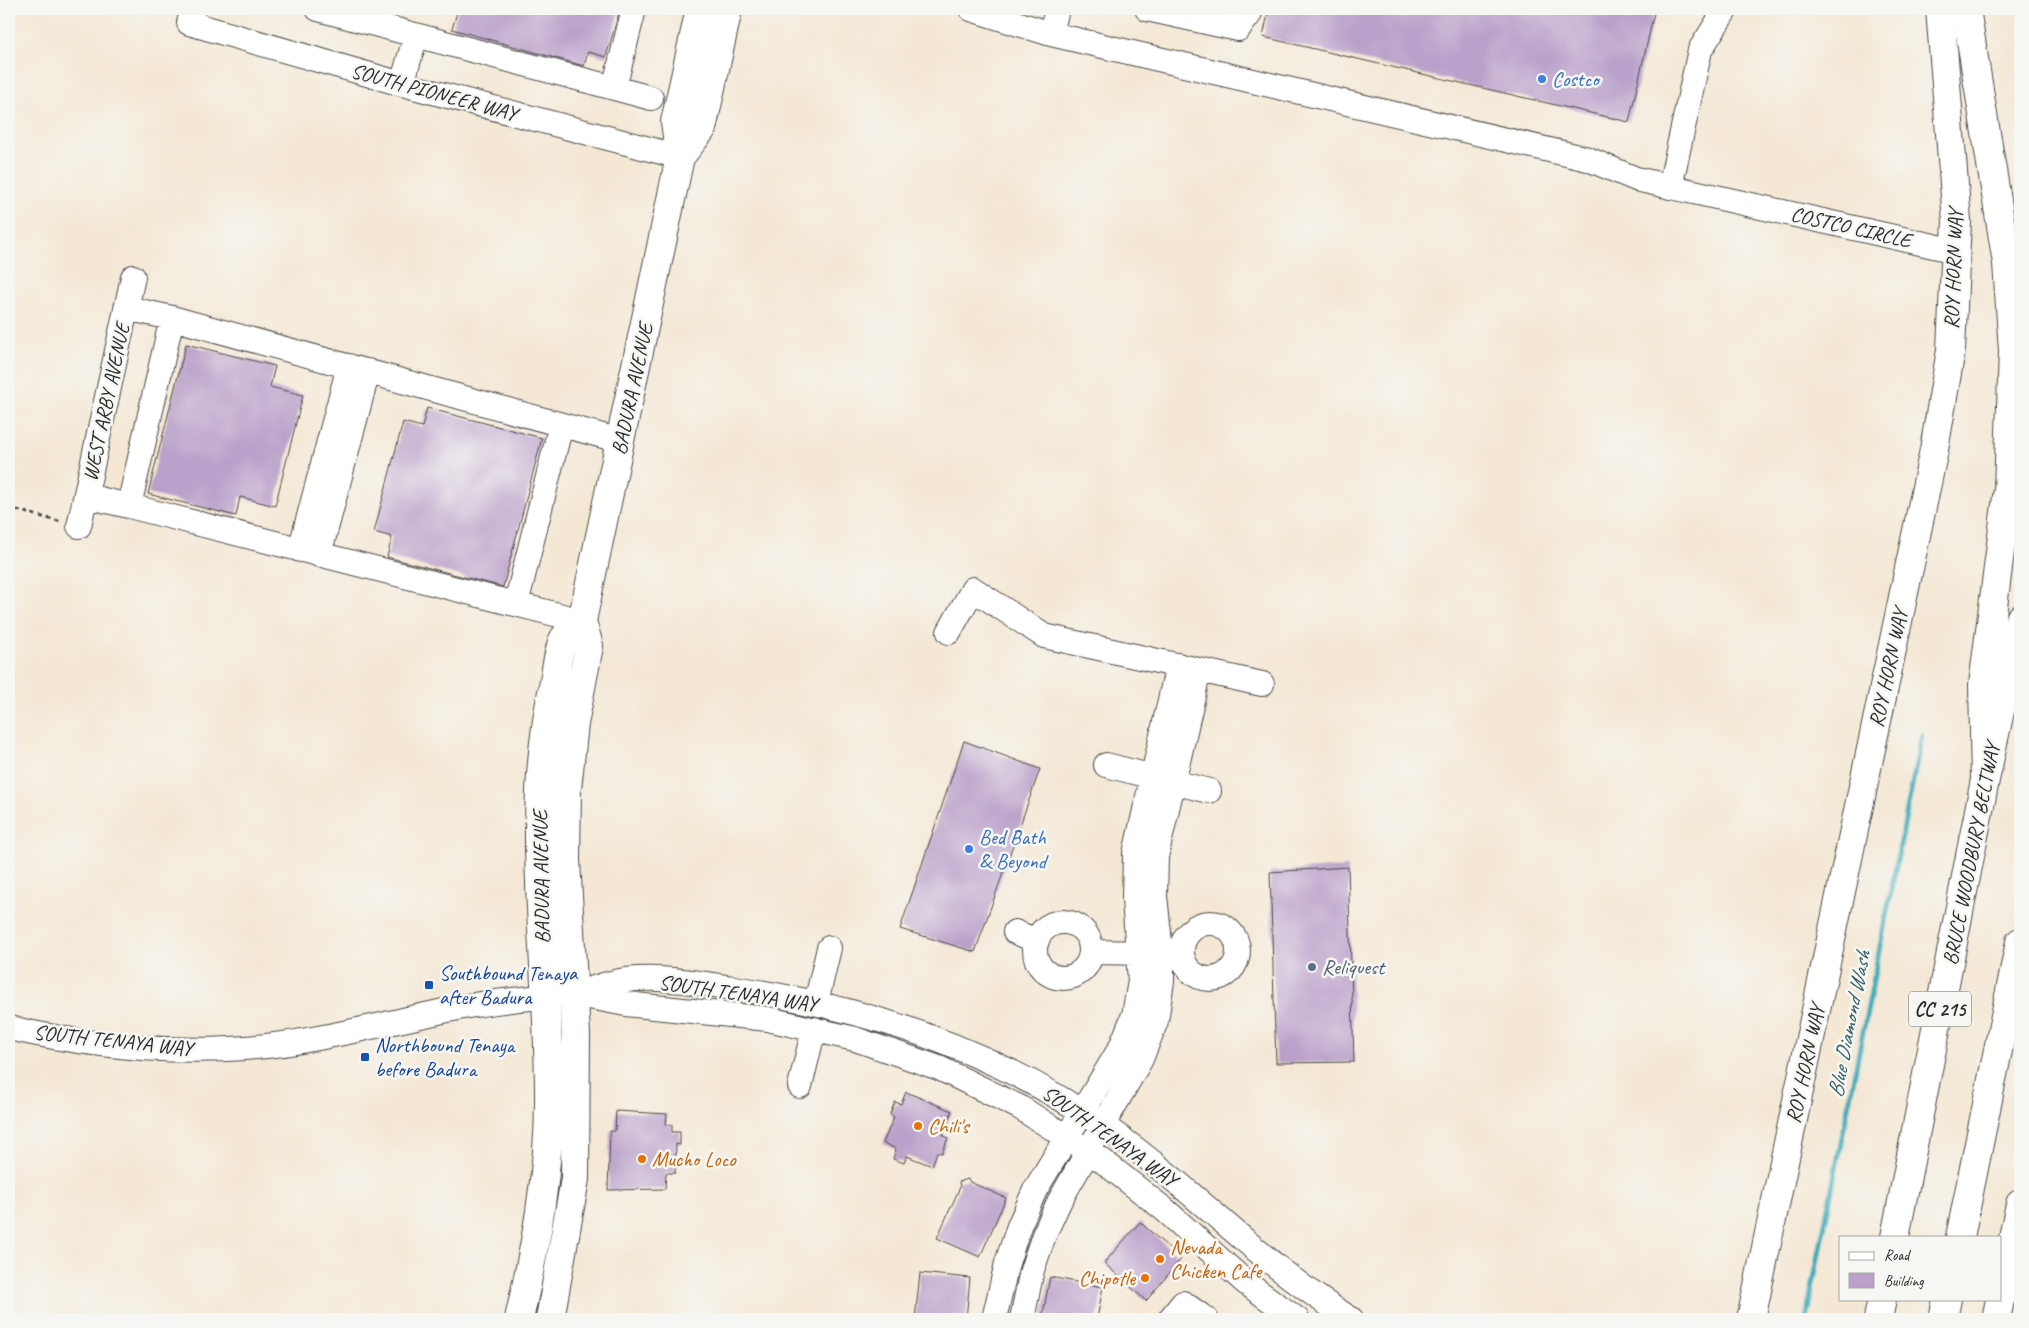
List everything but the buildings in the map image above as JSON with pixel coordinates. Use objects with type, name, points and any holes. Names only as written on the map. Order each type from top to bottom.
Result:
[{"type":"main road","name":"BADURA AVENUE","points":[[550,1319],[575,1179],[577,1110],[576,1035],[566,860],[567,789],[574,724],[589,646],[582,621],[680,157],[675,122],[700,9]]},
{"type":"main road","name":"BADURA AVENUE","points":[[680,157],[702,129],[728,9]]},
{"type":"main road","name":"ROY HORN WAY","points":[[1751,1319],[1934,450],[1950,350],[1957,221],[1940,9]]},
{"type":"main road","points":[[1966,9],[2007,263],[2013,350],[2008,489],[1996,597],[1983,685],[1985,780]]},
{"type":"main road","name":"BRUCE WOODBURY BELTWAY","points":[[1895,1236],[1985,780],[2020,619]]},
{"type":"main road","name":"BADURA AVENUE","points":[[519,1319],[538,1226],[546,1158],[549,1104],[546,996],[538,858],[543,751],[563,640],[582,621]]},
{"type":"main road","name":"CC 215","points":[[1960,1236],[2020,942]]},
{"type":"main road","points":[[2002,1290],[2020,1204]]},
{"type":"main road","points":[[1878,1319],[1882,1300]]},
{"type":"main road","points":[[1943,1319],[1947,1300]]},
{"type":"main road","points":[[1996,1319],[2000,1300]]},
{"type":"street","points":[[318,9],[651,98]]},
{"type":"street","points":[[614,88],[634,9]]},
{"type":"street","name":"COSTCO CIRCLE","points":[[971,9],[1051,34],[1588,159],[1636,179],[1956,251]]},
{"type":"street","points":[[1051,34],[1057,9]]},
{"type":"street","points":[[1146,9],[1238,29],[1249,15],[1250,9]]},
{"type":"street","points":[[1670,187],[1700,50],[1726,9]]},
{"type":"street","name":"SOUTH PIONEER WAY","points":[[191,16],[402,84],[680,157]]},
{"type":"street","points":[[402,84],[416,35]]},
{"type":"street","name":"WEST ARBY AVENUE","points":[[79,526],[133,277]]},
{"type":"street","points":[[126,308],[172,318],[359,368],[621,441]]},
{"type":"street","points":[[129,506],[172,318]]},
{"type":"street","points":[[310,552],[359,368]]},
{"type":"street","points":[[516,604],[561,425]]},
{"type":"street","points":[[86,496],[582,621]]},
{"type":"street","points":[[950,632],[973,589],[1044,636],[1262,684]]},
{"type":"street","points":[[1022,1319],[1032,1270],[1044,1236],[1059,1202],[1141,1059],[1151,1034],[1160,1001],[1162,981],[1161,953],[1133,877],[1135,854],[1163,779],[1188,668]]},
{"type":"street","points":[[1106,765],[1209,791]]},
{"type":"street","points":[[1065,922],[1074,924],[1087,935],[1091,952],[1089,962],[1076,975],[1057,978],[1049,974],[1037,960],[1037,941],[1048,927],[1065,922]]},
{"type":"street","points":[[1015,932],[1037,941]]},
{"type":"street","points":[[816,1003],[829,948]]},
{"type":"street","points":[[1091,952],[1161,953]]},
{"type":"street","points":[[994,1319],[1007,1263],[1019,1226],[1035,1190],[1128,1031],[1138,998],[1161,953]]},
{"type":"street","name":"SOUTH TENAYA WAY","points":[[9,1028],[74,1039],[146,1047],[184,1050],[234,1048],[282,1044],[344,1034],[471,1006],[573,994],[625,980],[681,980],[773,994],[816,1003],[863,1014],[950,1043],[1033,1082],[1103,1126],[1184,1187],[1267,1258],[1351,1319]]},
{"type":"street","name":"SOUTH TENAYA WAY","points":[[573,994],[626,1004],[768,1019],[855,1039],[939,1068],[1019,1107],[1089,1151],[1165,1210],[1246,1283],[1297,1319]]},
{"type":"street","points":[[800,1086],[814,1029]]},
{"type":"street","points":[[1170,1319],[1183,1303],[1206,1319]]},
{"type":"path","points":[[9,508],[79,526]]},
{"type":"waterway","name":"Blue Diamond Wash","points":[[1806,1319],[1922,735]]},
{"type":"place","name":"Costco","points":[[1542,79]]},
{"type":"place","name":"Bed Bath & Beyond","points":[[969,849]]},
{"type":"place","name":"Reliquest","points":[[1312,967]]},
{"type":"place","name":"Southbound Tenaya after Badura","points":[[429,985]]},
{"type":"place","name":"Northbound Tenaya before Badura","points":[[365,1057]]},
{"type":"place","name":"Chili's","points":[[918,1126]]},
{"type":"place","name":"Mucho Loco","points":[[642,1159]]},
{"type":"place","name":"Nevada Chicken Cafe","points":[[1160,1259]]},
{"type":"place","name":"Chipotle","points":[[1145,1278]]}]
